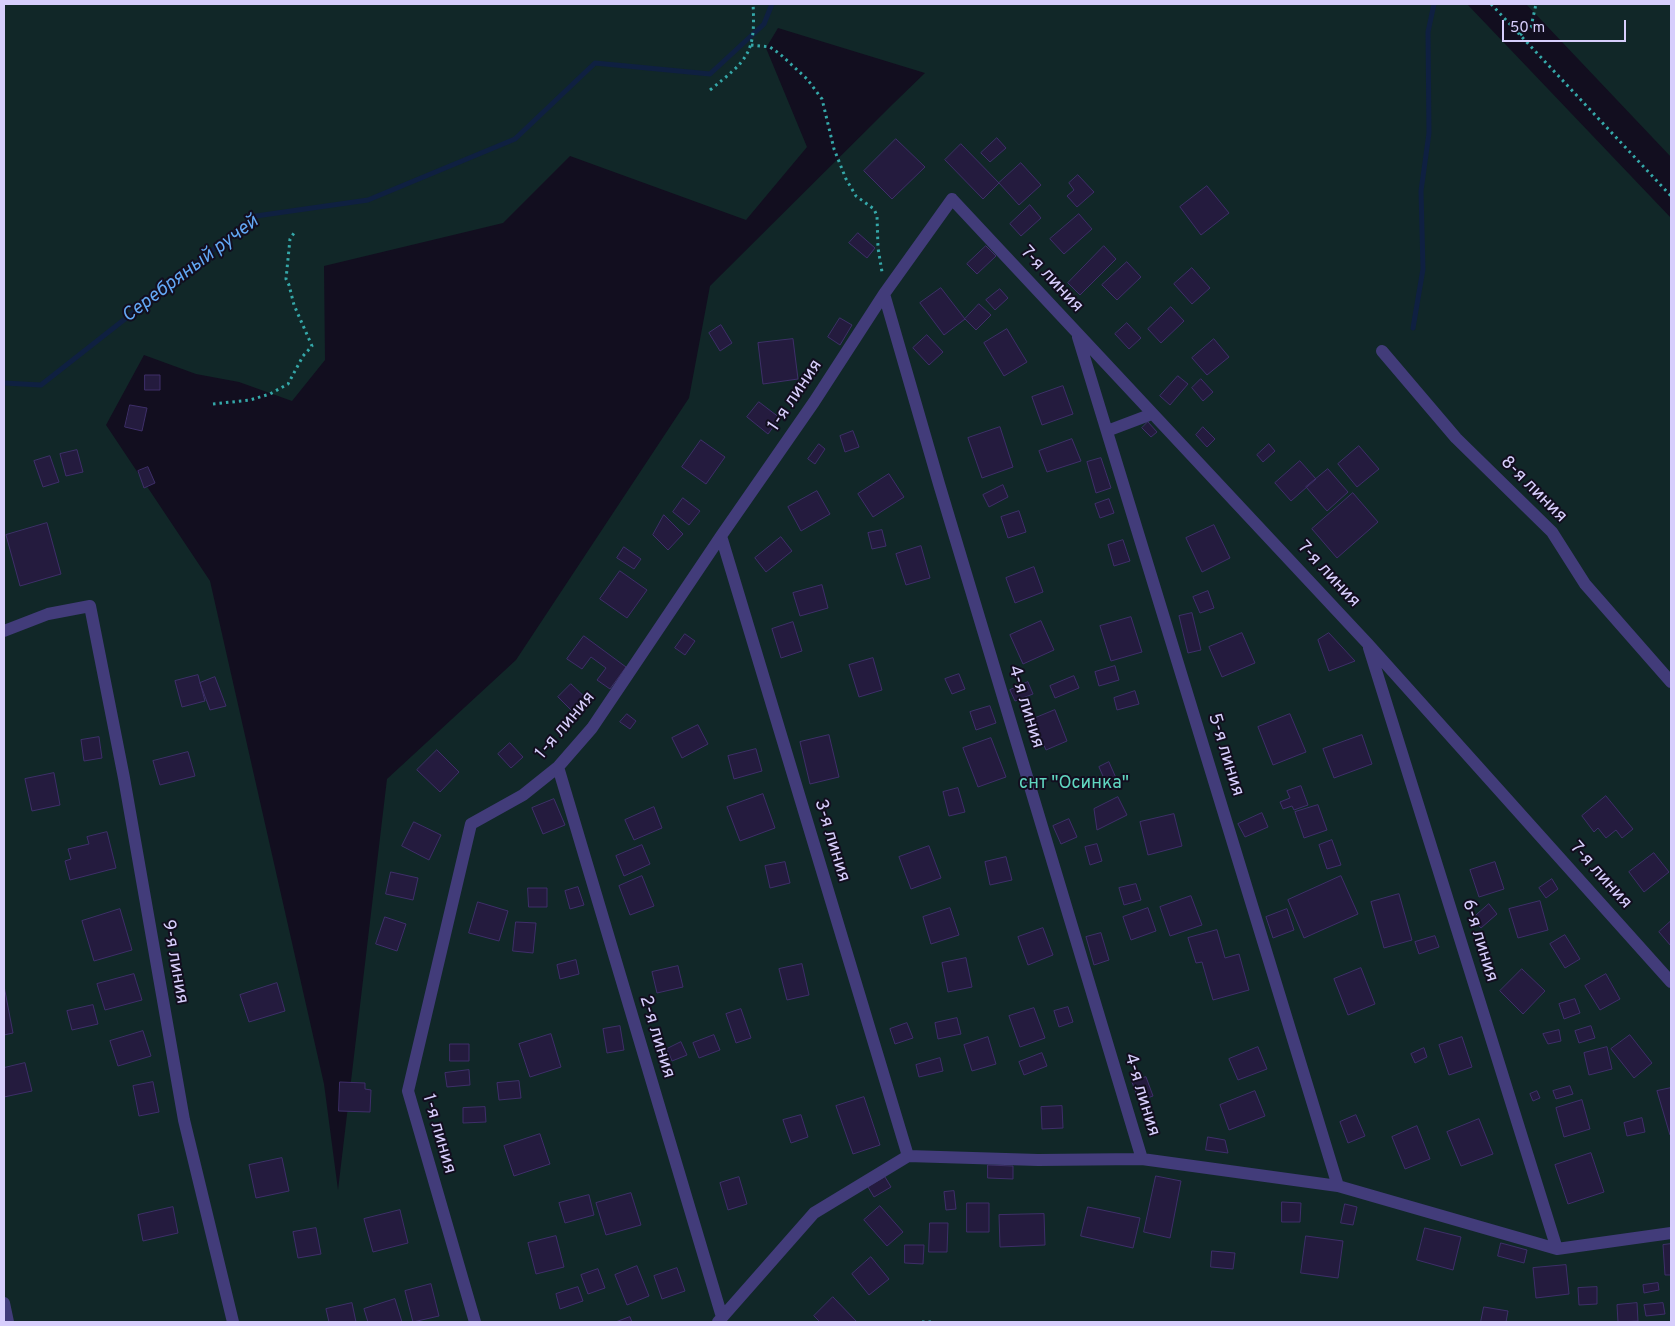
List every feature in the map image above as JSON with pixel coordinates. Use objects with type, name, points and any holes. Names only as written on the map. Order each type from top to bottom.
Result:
[{"type":"street","name":"1-я линия","points":[[475,1322],[408,1091],[471,824],[523,795],[558,767],[592,728],[814,402],[887,290],[952,199]]},
{"type":"street","name":"7-я линия","points":[[952,199],[1368,644],[1671,982]]},
{"type":"street","name":"4-я линия","points":[[887,290],[939,484],[1142,1159]]},
{"type":"street","name":"5-я линия","points":[[1078,334],[1338,1186]]},
{"type":"street","name":"8-я линия","points":[[1382,351],[1456,438],[1552,532],[1585,584],[1671,682]]},
{"type":"street","points":[[1107,431],[1152,414]]},
{"type":"street","name":"3-я линия","points":[[721,536],[908,1156]]},
{"type":"street","name":"9-я линия","points":[[4,631],[48,614],[90,606],[124,778],[184,1120],[233,1322]]},
{"type":"street","name":"6-я линия","points":[[1368,644],[1557,1249]]},
{"type":"street","name":"2-я линия","points":[[558,767],[720,1320]]},
{"type":"street","points":[[720,1320],[814,1213],[908,1156],[1038,1160],[1142,1159],[1338,1186],[1557,1249],[1671,1233]]},
{"type":"street","points":[[4,1303],[8,1322]]},
{"type":"path","points":[[710,90],[736,69],[746,58],[751,45],[754,23],[753,4]]},
{"type":"path","points":[[1491,4],[1671,196]]},
{"type":"path","points":[[1520,35],[1531,27],[1536,4]]},
{"type":"path","points":[[751,45],[770,47],[780,54],[808,79],[822,99],[834,148],[846,179],[856,196],[874,209],[877,216],[880,264],[887,290]]},
{"type":"path","points":[[213,404],[250,400],[270,394],[288,384],[303,356],[312,346],[294,305],[286,280],[290,239],[296,230]]},
{"type":"path","points":[[922,1322],[931,1322]]},
{"type":"green space","name":"снт \"Осинка\"","points":[[4,4],[1467,4],[1671,218],[1671,1322],[4,1322]],"holes":[[[778,28],[925,73],[710,286],[689,398],[516,660],[387,779],[338,1190],[324,1084],[210,581],[106,425],[144,355],[196,374],[239,382],[292,401],[325,360],[324,266],[503,223],[570,156],[746,220],[807,147],[766,48]]]},
{"type":"green space","points":[[1526,4],[1671,4],[1671,157]]},
{"type":"building","points":[[997,138],[1006,148],[990,162],[981,153]]},
{"type":"building","points":[[896,139],[925,167],[892,199],[864,171]]},
{"type":"building","points":[[961,144],[999,183],[983,199],[945,160]]},
{"type":"building","points":[[1021,163],[1041,185],[1019,205],[999,183]]},
{"type":"building","points":[[1078,175],[1094,192],[1077,207],[1067,196],[1074,190],[1069,183]]},
{"type":"building","points":[[1207,186],[1229,213],[1201,235],[1180,207]]},
{"type":"building","points":[[1030,205],[1041,218],[1021,236],[1010,224]]},
{"type":"building","points":[[1079,214],[1092,229],[1064,254],[1050,239]]},
{"type":"building","points":[[858,233],[875,248],[867,258],[849,243]]},
{"type":"building","points":[[986,246],[996,256],[977,274],[967,264]]},
{"type":"building","points":[[1104,246],[1116,259],[1080,295],[1068,283]]},
{"type":"building","points":[[1127,262],[1141,277],[1117,300],[1102,285]]},
{"type":"building","points":[[1192,268],[1210,288],[1192,304],[1174,284]]},
{"type":"building","points":[[941,288],[965,319],[944,335],[920,303]]},
{"type":"building","points":[[1000,289],[1008,298],[995,310],[986,300]]},
{"type":"building","points":[[979,304],[991,315],[976,330],[965,319]]},
{"type":"building","points":[[1171,307],[1184,321],[1161,343],[1148,329]]},
{"type":"building","points":[[840,318],[852,325],[840,345],[828,337]]},
{"type":"building","points":[[1127,323],[1141,338],[1129,349],[1115,334]]},
{"type":"building","points":[[721,325],[732,343],[720,351],[709,333]]},
{"type":"building","points":[[1007,329],[1027,362],[1004,376],[984,343]]},
{"type":"building","points":[[927,335],[943,352],[929,365],[913,348]]},
{"type":"building","points":[[793,339],[798,379],[763,384],[758,343]]},
{"type":"building","points":[[1214,339],[1229,357],[1207,375],[1192,358]]},
{"type":"building","points":[[145,375],[160,375],[160,390],[145,390]]},
{"type":"building","points":[[1178,376],[1188,384],[1170,405],[1160,396]]},
{"type":"building","points":[[1201,379],[1213,392],[1203,401],[1192,388]]},
{"type":"building","points":[[1063,386],[1073,414],[1042,425],[1032,397]]},
{"type":"building","points":[[759,402],[780,418],[768,434],[747,417]]},
{"type":"building","points":[[130,405],[147,408],[142,431],[125,427]]},
{"type":"building","points":[[1148,422],[1157,432],[1151,437],[1142,428]]},
{"type":"building","points":[[1000,427],[1013,467],[982,478],[968,438]]},
{"type":"building","points":[[1203,427],[1215,439],[1207,447],[1196,435]]},
{"type":"building","points":[[853,431],[859,447],[845,452],[840,436]]},
{"type":"building","points":[[1072,439],[1081,461],[1047,472],[1039,451]]},
{"type":"building","points":[[701,440],[725,457],[706,484],[682,467]]},
{"type":"building","points":[[819,444],[825,449],[815,464],[808,459]]},
{"type":"building","points":[[1269,444],[1275,451],[1263,462],[1257,455]]},
{"type":"building","points":[[1359,446],[1379,469],[1357,487],[1338,464]]},
{"type":"building","points":[[77,450],[83,472],[66,476],[60,454]]},
{"type":"building","points":[[50,456],[59,482],[43,487],[34,461]]},
{"type":"building","points":[[1101,458],[1111,488],[1096,493],[1087,462]]},
{"type":"building","points":[[1300,461],[1316,479],[1291,501],[1275,483]]},
{"type":"building","points":[[148,467],[155,483],[144,488],[138,471]]},
{"type":"building","points":[[1328,469],[1348,492],[1327,511],[1306,487]]},
{"type":"building","points":[[889,474],[904,497],[873,517],[858,494]]},
{"type":"building","points":[[1003,485],[1008,497],[989,507],[983,495]]},
{"type":"building","points":[[817,491],[830,514],[801,531],[788,507]]},
{"type":"building","points":[[1353,493],[1378,522],[1337,558],[1312,529]]},
{"type":"building","points":[[683,498],[700,511],[689,525],[673,512]]},
{"type":"building","points":[[1109,499],[1114,513],[1100,518],[1095,504]]},
{"type":"building","points":[[1019,511],[1026,532],[1008,538],[1001,517]]},
{"type":"building","points":[[664,515],[683,534],[668,550],[653,535]]},
{"type":"building","points":[[47,523],[61,574],[20,586],[6,535]]},
{"type":"building","points":[[1214,525],[1230,558],[1202,572],[1186,538]]},
{"type":"building","points":[[882,530],[886,546],[872,549],[868,533]]},
{"type":"building","points":[[781,537],[792,551],[766,572],[755,558]]},
{"type":"building","points":[[1123,540],[1130,561],[1114,566],[1108,545]]},
{"type":"building","points":[[921,546],[930,578],[906,585],[896,554]]},
{"type":"building","points":[[624,547],[641,559],[634,569],[617,558]]},
{"type":"building","points":[[1034,567],[1043,592],[1015,603],[1006,578]]},
{"type":"building","points":[[620,571],[647,590],[627,618],[600,599]]},
{"type":"building","points":[[822,585],[828,608],[800,616],[793,593]]},
{"type":"building","points":[[1208,591],[1214,608],[1200,613],[1193,597]]},
{"type":"building","points":[[1192,613],[1201,650],[1188,653],[1179,616]]},
{"type":"building","points":[[1131,617],[1142,652],[1111,661],[1100,626]]},
{"type":"building","points":[[1041,621],[1054,650],[1023,664],[1010,635]]},
{"type":"building","points":[[793,622],[802,651],[781,658],[772,629]]},
{"type":"building","points":[[1242,633],[1255,663],[1222,677],[1209,647]]},
{"type":"building","points":[[1329,633],[1355,661],[1329,671],[1318,640]]},
{"type":"building","points":[[685,634],[695,641],[685,655],[675,648]]},
{"type":"building","points":[[584,636],[626,667],[610,689],[597,680],[606,668],[591,657],[582,669],[567,659]]},
{"type":"building","points":[[873,658],[882,690],[859,697],[849,665]]},
{"type":"building","points":[[1115,666],[1119,680],[1099,686],[1095,672]]},
{"type":"building","points":[[959,674],[965,689],[952,694],[945,679]]},
{"type":"building","points":[[198,675],[205,701],[182,707],[175,681]]},
{"type":"building","points":[[1074,676],[1079,688],[1055,698],[1050,686]]},
{"type":"building","points":[[215,677],[226,706],[210,710],[200,683]]},
{"type":"building","points":[[1028,682],[1033,694],[1015,701],[1010,690]]},
{"type":"building","points":[[571,684],[590,702],[577,716],[558,697]]},
{"type":"building","points":[[1135,691],[1139,704],[1117,710],[1114,698]]},
{"type":"building","points":[[990,706],[996,723],[976,730],[970,712]]},
{"type":"building","points":[[1055,710],[1067,741],[1046,750],[1033,719]]},
{"type":"building","points":[[627,714],[636,721],[630,729],[620,722]]},
{"type":"building","points":[[1290,714],[1306,752],[1273,765],[1258,727]]},
{"type":"building","points":[[698,725],[708,744],[682,758],[672,738]]},
{"type":"building","points":[[829,735],[839,777],[810,784],[800,742]]},
{"type":"building","points":[[1362,735],[1372,764],[1334,778],[1323,749]]},
{"type":"building","points":[[99,737],[102,758],[84,761],[81,740]]},
{"type":"building","points":[[991,738],[1006,777],[978,787],[963,748]]},
{"type":"building","points":[[510,743],[523,757],[511,768],[498,754]]},
{"type":"building","points":[[756,749],[762,771],[734,779],[728,756]]},
{"type":"building","points":[[437,750],[459,772],[440,792],[417,770]]},
{"type":"building","points":[[188,752],[195,776],[160,785],[153,761]]},
{"type":"building","points":[[1109,762],[1116,778],[1106,783],[1099,767]]},
{"type":"building","points":[[54,773],[60,805],[32,811],[25,779]]},
{"type":"building","points":[[1301,786],[1308,805],[1294,810],[1292,806],[1283,809],[1280,802],[1290,798],[1287,791]]},
{"type":"building","points":[[958,788],[965,812],[949,816],[943,792]]},
{"type":"building","points":[[763,794],[775,828],[740,841],[727,807]]},
{"type":"building","points":[[1606,796],[1633,829],[1622,838],[1616,830],[1606,838],[1598,828],[1594,832],[1582,816]]},
{"type":"building","points":[[1118,797],[1127,815],[1097,830],[1094,809]]},
{"type":"building","points":[[554,799],[565,825],[543,834],[532,808]]},
{"type":"building","points":[[1318,805],[1327,830],[1304,838],[1295,812]]},
{"type":"building","points":[[654,807],[662,828],[634,840],[625,820]]},
{"type":"building","points":[[1262,813],[1268,827],[1245,837],[1238,824]]},
{"type":"building","points":[[1174,814],[1182,846],[1148,855],[1140,822]]},
{"type":"building","points":[[1069,819],[1077,837],[1061,844],[1053,826]]},
{"type":"building","points":[[414,822],[441,835],[429,860],[402,846]]},
{"type":"building","points":[[107,832],[116,868],[70,880],[65,861],[71,859],[68,849],[89,844],[87,837]]},
{"type":"building","points":[[1332,840],[1341,865],[1327,869],[1319,845]]},
{"type":"building","points":[[1097,844],[1102,861],[1090,865],[1085,847]]},
{"type":"building","points":[[642,845],[650,864],[624,876],[616,856]]},
{"type":"building","points":[[929,846],[941,878],[911,889],[899,857]]},
{"type":"building","points":[[1654,853],[1669,872],[1644,892],[1629,872]]},
{"type":"building","points":[[1006,857],[1012,880],[990,885],[985,862]]},
{"type":"building","points":[[785,862],[790,883],[770,888],[765,866]]},
{"type":"building","points":[[1495,862],[1504,889],[1479,897],[1470,870]]},
{"type":"building","points":[[391,872],[418,878],[413,900],[386,894]]},
{"type":"building","points":[[642,876],[654,906],[630,915],[619,886]]},
{"type":"building","points":[[1341,876],[1358,914],[1304,938],[1288,900]]},
{"type":"building","points":[[1552,879],[1558,889],[1546,898],[1539,888]]},
{"type":"building","points":[[1136,884],[1141,900],[1124,905],[1119,888]]},
{"type":"building","points":[[578,887],[584,905],[570,909],[565,891]]},
{"type":"building","points":[[528,888],[547,888],[547,907],[529,907]]},
{"type":"building","points":[[1399,894],[1412,940],[1384,948],[1371,902]]},
{"type":"building","points":[[1191,896],[1202,925],[1170,936],[1160,907]]},
{"type":"building","points":[[1540,901],[1548,930],[1518,938],[1509,909]]},
{"type":"building","points":[[478,902],[508,911],[499,941],[469,933]]},
{"type":"building","points":[[1489,904],[1497,914],[1481,928],[1472,919]]},
{"type":"building","points":[[950,908],[959,935],[931,944],[923,917]]},
{"type":"building","points":[[1148,908],[1156,931],[1131,940],[1123,917]]},
{"type":"building","points":[[120,909],[132,950],[94,961],[82,921]]},
{"type":"building","points":[[1287,909],[1294,930],[1273,938],[1266,917]]},
{"type":"building","points":[[385,917],[406,924],[397,951],[376,944]]},
{"type":"building","points":[[1671,921],[1671,946],[1659,932]]},
{"type":"building","points":[[516,922],[536,923],[533,953],[513,951]]},
{"type":"building","points":[[1043,928],[1053,955],[1028,965],[1018,937]]},
{"type":"building","points":[[1217,930],[1225,958],[1239,954],[1249,990],[1213,1000],[1202,962],[1196,963],[1188,938]]},
{"type":"building","points":[[1101,933],[1109,960],[1094,965],[1086,937]]},
{"type":"building","points":[[1565,935],[1580,959],[1565,968],[1550,944]]},
{"type":"building","points":[[1435,936],[1439,947],[1419,954],[1415,942]]},
{"type":"building","points":[[966,958],[972,987],[948,992],[942,963]]},
{"type":"building","points":[[576,960],[579,974],[560,979],[557,965]]},
{"type":"building","points":[[802,964],[809,995],[787,1000],[779,969]]},
{"type":"building","points":[[678,966],[683,987],[657,993],[652,972]]},
{"type":"building","points":[[1361,968],[1375,1004],[1348,1015],[1334,979]]},
{"type":"building","points":[[1522,969],[1545,991],[1523,1014],[1500,991]]},
{"type":"building","points":[[134,974],[142,1000],[105,1010],[97,984]]},
{"type":"building","points":[[1606,974],[1620,999],[1600,1010],[1585,986]]},
{"type":"building","points":[[277,983],[285,1011],[249,1022],[240,995]]},
{"type":"building","points":[[4,986],[13,1033],[4,1035]]},
{"type":"building","points":[[1575,999],[1580,1013],[1564,1019],[1559,1004]]},
{"type":"building","points":[[93,1005],[98,1024],[72,1030],[67,1011]]},
{"type":"building","points":[[1068,1007],[1073,1022],[1059,1027],[1054,1011]]},
{"type":"building","points":[[1034,1008],[1045,1038],[1020,1047],[1009,1016]]},
{"type":"building","points":[[741,1009],[751,1038],[736,1043],[726,1014]]},
{"type":"building","points":[[957,1018],[961,1034],[938,1039],[935,1023]]},
{"type":"building","points":[[907,1023],[913,1038],[895,1044],[890,1029]]},
{"type":"building","points":[[620,1026],[624,1050],[607,1053],[603,1029]]},
{"type":"building","points":[[1591,1026],[1595,1038],[1579,1043],[1575,1031]]},
{"type":"building","points":[[1559,1030],[1561,1041],[1548,1044],[1543,1034]]},
{"type":"building","points":[[143,1031],[151,1056],[118,1066],[110,1041]]},
{"type":"building","points":[[551,1034],[561,1067],[530,1077],[519,1044]]},
{"type":"building","points":[[714,1035],[720,1050],[699,1058],[693,1043]]},
{"type":"building","points":[[1630,1035],[1652,1063],[1634,1078],[1611,1049]]},
{"type":"building","points":[[988,1037],[996,1064],[972,1071],[964,1045]]},
{"type":"building","points":[[1462,1037],[1472,1067],[1449,1075],[1439,1045]]},
{"type":"building","points":[[681,1042],[687,1055],[672,1061],[667,1049]]},
{"type":"building","points":[[450,1044],[469,1044],[469,1061],[450,1061]]},
{"type":"building","points":[[1258,1047],[1267,1069],[1238,1080],[1229,1059]]},
{"type":"building","points":[[1607,1047],[1612,1069],[1589,1075],[1584,1053]]},
{"type":"building","points":[[1424,1048],[1427,1057],[1415,1063],[1411,1054]]},
{"type":"building","points":[[1042,1053],[1047,1066],[1024,1075],[1019,1062]]},
{"type":"building","points":[[940,1058],[943,1071],[919,1077],[916,1065]]},
{"type":"building","points":[[25,1063],[32,1091],[4,1097],[4,1068]]},
{"type":"building","points":[[469,1070],[470,1085],[447,1087],[445,1073]]},
{"type":"building","points":[[1146,1077],[1153,1096],[1139,1101],[1132,1082]]},
{"type":"building","points":[[519,1081],[521,1098],[499,1100],[497,1083]]},
{"type":"building","points":[[153,1082],[159,1112],[139,1116],[133,1086]]},
{"type":"building","points":[[340,1082],[365,1083],[365,1089],[371,1090],[370,1112],[339,1111]]},
{"type":"building","points":[[1570,1086],[1573,1094],[1556,1099],[1553,1091]]},
{"type":"building","points":[[1671,1088],[1671,1135],[1670,1135],[1657,1091]]},
{"type":"building","points":[[1255,1091],[1265,1116],[1229,1130],[1220,1105]]},
{"type":"building","points":[[1537,1091],[1540,1098],[1533,1101],[1530,1094]]},
{"type":"building","points":[[864,1097],[880,1145],[853,1154],[836,1106]]},
{"type":"building","points":[[1582,1100],[1590,1129],[1564,1137],[1556,1108]]},
{"type":"building","points":[[1062,1106],[1063,1128],[1042,1129],[1041,1107]]},
{"type":"building","points":[[485,1107],[486,1122],[463,1123],[463,1108]]},
{"type":"building","points":[[801,1115],[808,1137],[791,1143],[783,1120]]},
{"type":"building","points":[[1356,1115],[1365,1136],[1348,1143],[1340,1122]]},
{"type":"building","points":[[1642,1118],[1645,1132],[1627,1136],[1624,1123]]},
{"type":"building","points":[[1479,1119],[1493,1154],[1461,1166],[1447,1132]]},
{"type":"building","points":[[1417,1126],[1430,1159],[1405,1169],[1392,1137]]},
{"type":"building","points":[[540,1134],[550,1164],[514,1176],[504,1146]]},
{"type":"building","points":[[1208,1137],[1225,1140],[1228,1153],[1206,1150]]},
{"type":"building","points":[[1591,1153],[1604,1192],[1568,1204],[1555,1165]]},
{"type":"building","points":[[282,1158],[289,1191],[256,1198],[249,1165]]},
{"type":"building","points":[[988,1165],[1013,1166],[1013,1179],[988,1178]]},
{"type":"building","points":[[1156,1176],[1181,1181],[1170,1238],[1144,1232]]},
{"type":"building","points":[[739,1177],[747,1204],[728,1210],[720,1183]]},
{"type":"building","points":[[885,1177],[891,1187],[874,1197],[868,1187]]},
{"type":"building","points":[[954,1191],[956,1209],[946,1210],[944,1192]]},
{"type":"building","points":[[631,1193],[641,1225],[606,1235],[596,1203]]},
{"type":"building","points":[[589,1195],[594,1215],[565,1223],[559,1203]]},
{"type":"building","points":[[1282,1202],[1301,1203],[1300,1222],[1282,1222]]},
{"type":"building","points":[[967,1203],[989,1203],[989,1232],[967,1232]]},
{"type":"building","points":[[1345,1204],[1357,1207],[1353,1225],[1341,1223]]},
{"type":"building","points":[[880,1206],[903,1232],[887,1246],[864,1220]]},
{"type":"building","points":[[173,1207],[178,1233],[143,1241],[138,1215]]},
{"type":"building","points":[[1088,1207],[1140,1218],[1133,1248],[1081,1236]]},
{"type":"building","points":[[400,1210],[408,1243],[373,1252],[364,1219]]},
{"type":"building","points":[[1044,1214],[1045,1245],[1000,1247],[999,1215]]},
{"type":"building","points":[[930,1223],[948,1223],[947,1252],[929,1252]]},
{"type":"building","points":[[316,1228],[321,1254],[298,1258],[293,1232]]},
{"type":"building","points":[[1425,1228],[1461,1237],[1453,1270],[1417,1260]]},
{"type":"building","points":[[556,1236],[564,1267],[536,1274],[528,1243]]},
{"type":"building","points":[[1306,1236],[1343,1241],[1338,1278],[1301,1273]]},
{"type":"building","points":[[1501,1243],[1527,1250],[1524,1263],[1498,1256]]},
{"type":"building","points":[[1671,1244],[1671,1275],[1665,1275],[1663,1245]]},
{"type":"building","points":[[905,1245],[924,1245],[923,1264],[905,1263]]},
{"type":"building","points":[[1212,1251],[1235,1253],[1233,1269],[1211,1267]]},
{"type":"building","points":[[871,1257],[889,1279],[869,1295],[852,1274]]},
{"type":"building","points":[[1566,1265],[1569,1294],[1536,1298],[1533,1268]]},
{"type":"building","points":[[637,1266],[649,1296],[627,1305],[615,1275]]},
{"type":"building","points":[[677,1268],[685,1291],[662,1299],[654,1276]]},
{"type":"building","points":[[598,1269],[605,1288],[588,1294],[581,1275]]},
{"type":"building","points":[[1658,1283],[1659,1290],[1644,1293],[1643,1285]]},
{"type":"building","points":[[431,1284],[439,1316],[413,1322],[405,1291]]},
{"type":"building","points":[[578,1287],[583,1301],[560,1309],[556,1294]]},
{"type":"building","points":[[1597,1287],[1597,1304],[1579,1305],[1578,1288]]},
{"type":"building","points":[[833,1297],[857,1322],[820,1322],[814,1316]]},
{"type":"building","points":[[395,1299],[402,1322],[368,1322],[364,1309]]},
{"type":"building","points":[[352,1303],[356,1322],[329,1322],[326,1309]]},
{"type":"building","points":[[1637,1303],[1638,1321],[1618,1322],[1617,1305]]},
{"type":"building","points":[[1663,1303],[1665,1314],[1646,1316],[1644,1305]]},
{"type":"building","points":[[1484,1307],[1508,1311],[1506,1322],[1481,1322]]},
{"type":"building","points":[[630,1317],[632,1322],[616,1322]]},
{"type":"waterway","name":"Серебряный ручей","points":[[4,383],[41,385],[256,216],[368,200],[515,139],[595,63],[710,74],[764,24],[772,4]]},
{"type":"waterway","points":[[1413,328],[1423,269],[1421,191],[1429,133],[1428,32],[1434,4]]}]
